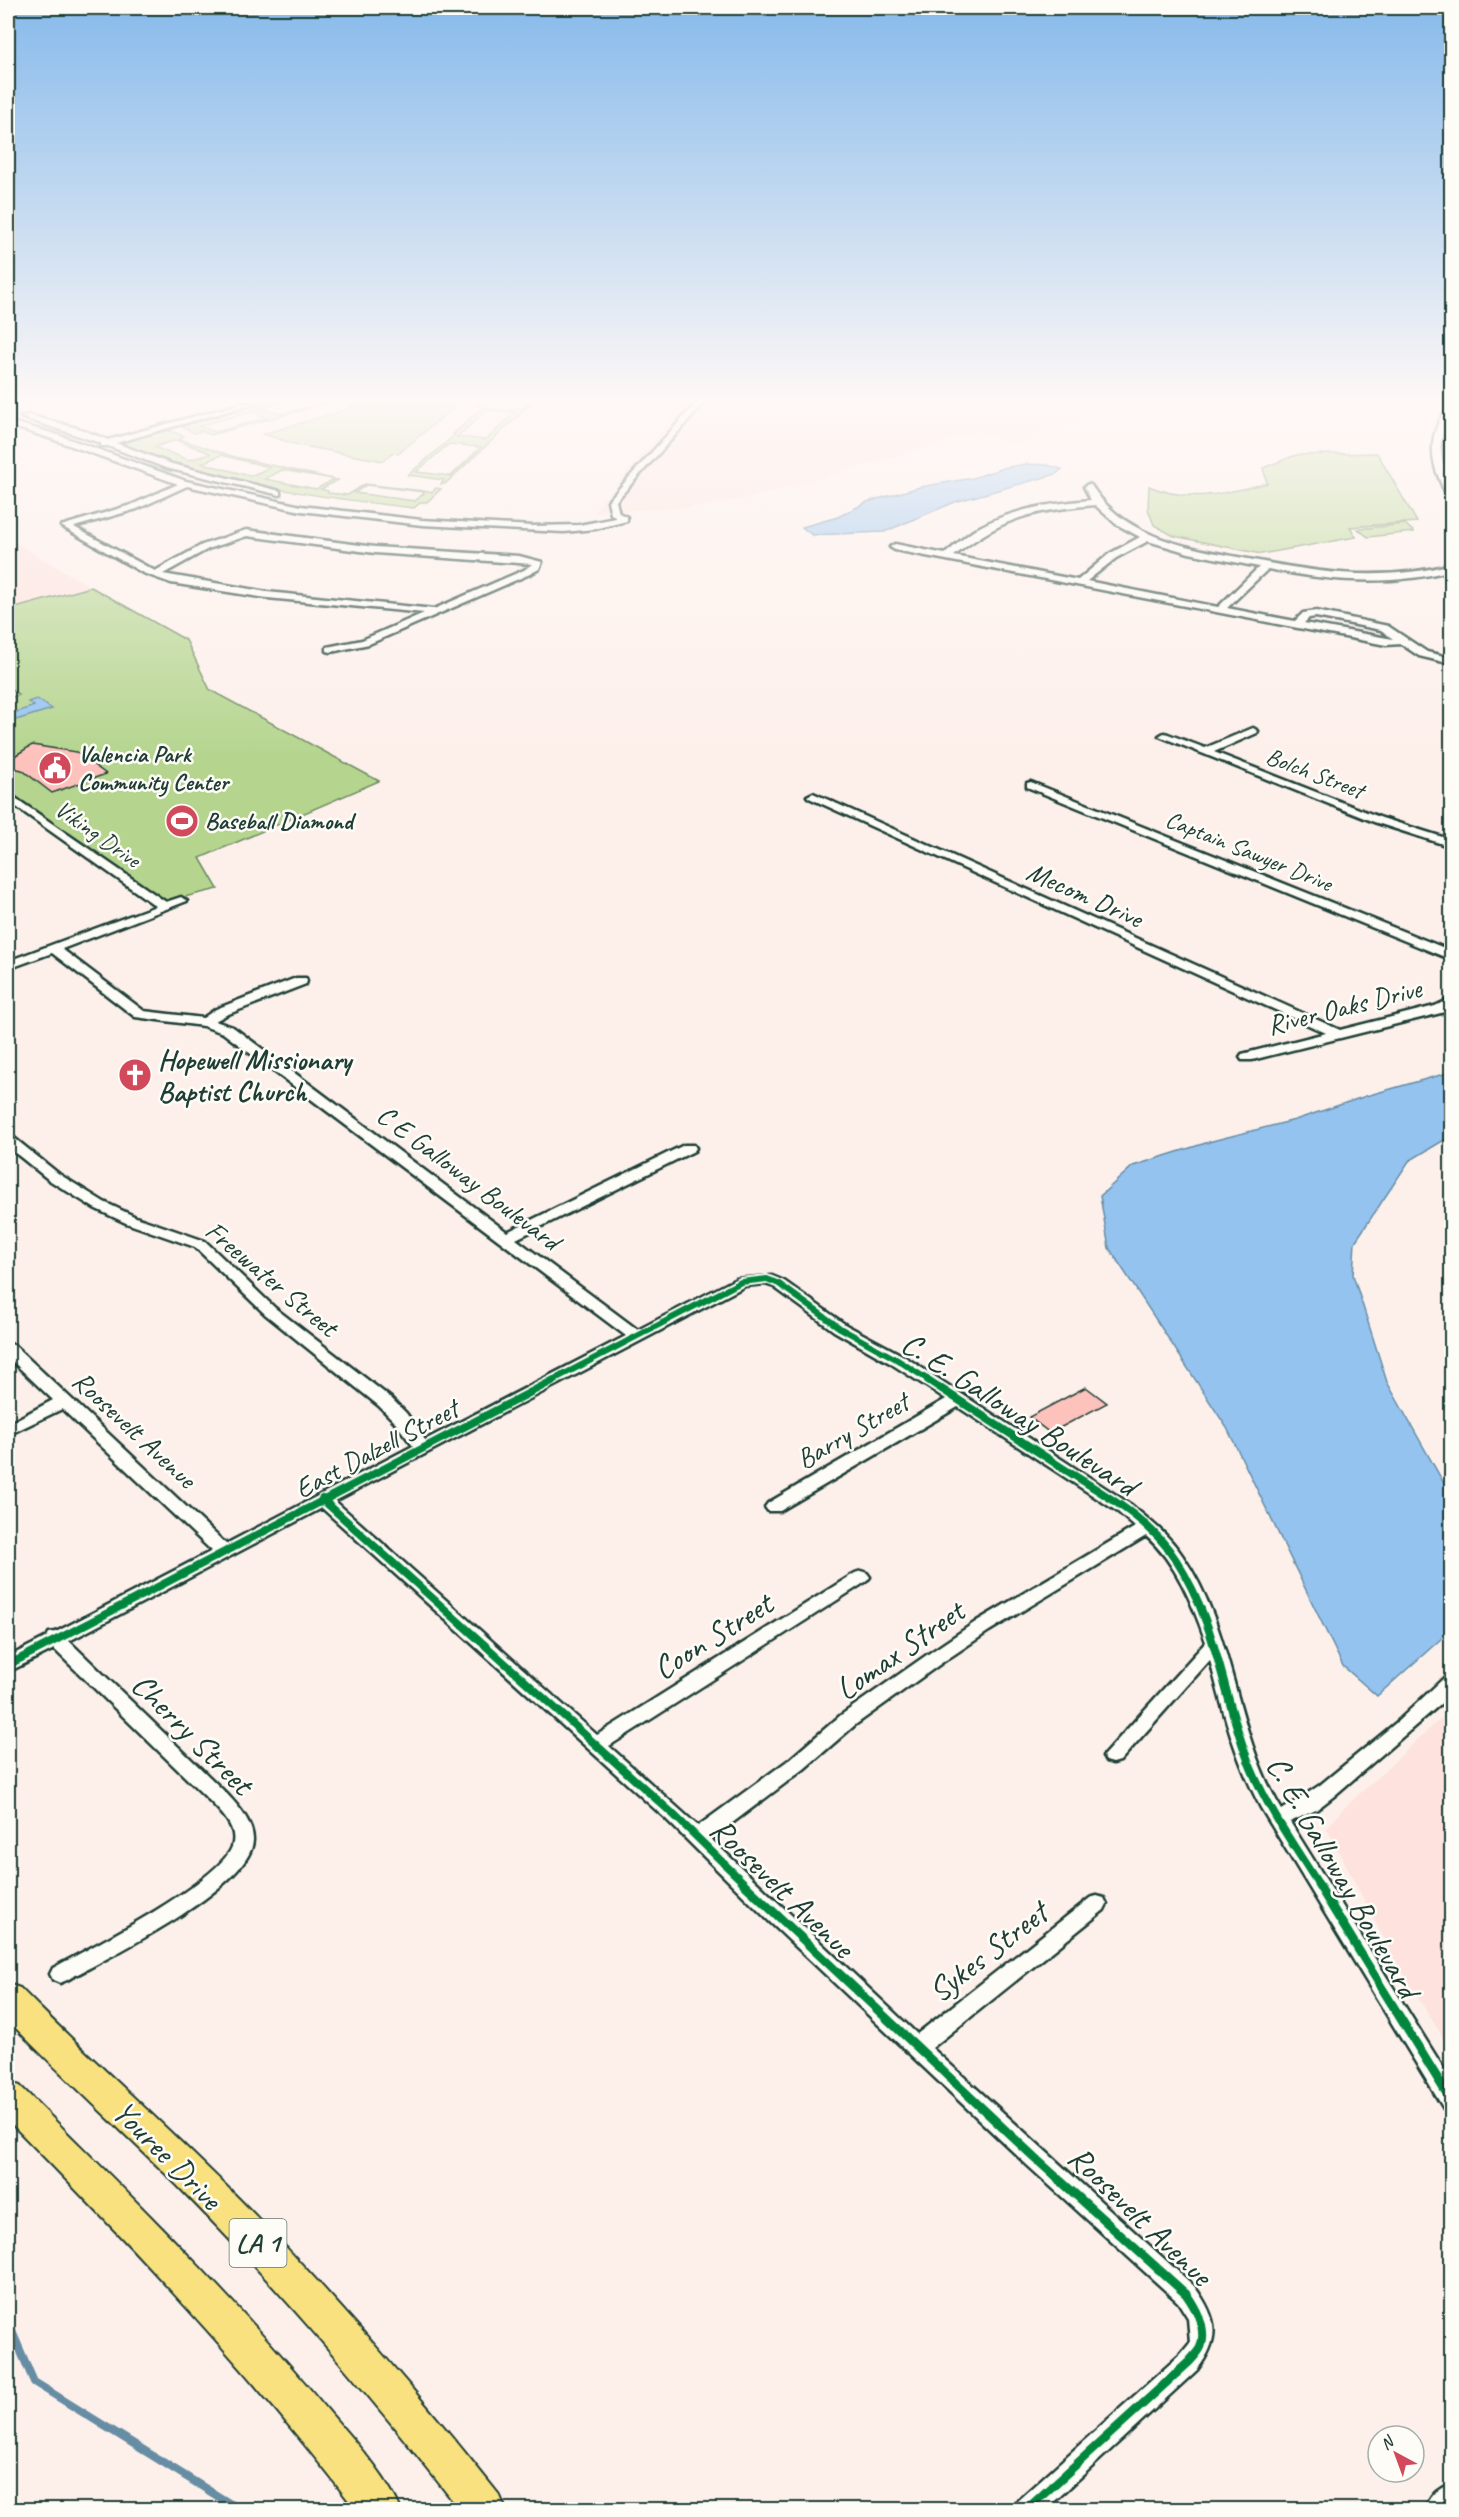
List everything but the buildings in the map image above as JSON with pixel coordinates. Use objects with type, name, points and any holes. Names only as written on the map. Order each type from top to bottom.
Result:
[{"type":"main road","name":"Youree Drive","points":[[8,1998],[188,2172],[283,2269],[380,2378],[486,2510]]},
{"type":"main road","name":"LA 1","points":[[8,2097],[220,2313],[307,2413],[381,2510]]},
{"type":"street","points":[[85,520],[66,526],[154,575],[171,580],[267,595],[436,612]]},
{"type":"street","points":[[412,520],[565,528],[610,524],[620,520]]},
{"type":"street","points":[[947,557],[983,529],[1003,520]]},
{"type":"street","points":[[1120,520],[1134,531],[1202,553],[1266,565],[1345,577],[1393,577],[1448,571]]},
{"type":"street","points":[[154,575],[220,541],[250,533],[375,550],[537,562],[536,567],[527,572],[365,642],[331,649]]},
{"type":"street","points":[[1080,583],[1116,552],[1127,545],[1150,537]]},
{"type":"street","points":[[895,547],[1297,625],[1306,615],[1316,614],[1384,628],[1423,654],[1452,661]]},
{"type":"street","points":[[1220,610],[1266,565]]},
{"type":"street","points":[[1205,752],[1252,731]]},
{"type":"street","name":"Bolch Street","points":[[1164,736],[1378,820],[1452,844]]},
{"type":"street","name":"Captain Sawyer Drive","points":[[1031,785],[1452,956]]},
{"type":"street","name":"Viking Drive","points":[[8,796],[165,907]]},
{"type":"street","name":"Mecom Drive","points":[[813,796],[1338,1034]]},
{"type":"street","points":[[8,965],[181,901]]},
{"type":"street","name":"C E Galloway Boulevard","points":[[53,948],[140,1014],[205,1022],[228,1030],[636,1336]]},
{"type":"street","points":[[205,1022],[221,1012],[301,981]]},
{"type":"street","name":"River Oaks Drive","points":[[1247,1057],[1440,1009],[1452,1002]]},
{"type":"street","name":"Freewater Street","points":[[8,1140],[54,1177],[99,1205],[131,1220],[183,1237],[205,1247],[270,1311],[385,1402],[400,1417],[422,1447]]},
{"type":"street","points":[[507,1238],[689,1148]]},
{"type":"street","name":"East Dalzell Street","points":[[8,1665],[741,1282],[767,1279]]},
{"type":"street","name":"C. E. Galloway Boulevard","points":[[767,1279],[779,1284],[840,1328],[896,1359],[1125,1508],[1148,1527],[1176,1559],[1201,1606],[1215,1643],[1237,1730],[1251,1769],[1278,1819],[1452,2102]]},
{"type":"street","name":"Roosevelt Avenue","points":[[8,1349],[223,1551]]},
{"type":"street","name":"Barry Street","points":[[774,1507],[957,1400]]},
{"type":"street","points":[[8,1430],[63,1401]]},
{"type":"street","name":"Roosevelt Avenue","points":[[322,1499],[697,1838],[786,1925],[1186,2294],[1195,2306],[1200,2318],[1201,2346],[1189,2362],[1026,2510]]},
{"type":"street","name":"Lomax Street","points":[[697,1838],[797,1764],[848,1720],[937,1657],[983,1626],[1148,1527]]},
{"type":"street","name":"Coon Street","points":[[596,1745],[861,1577]]},
{"type":"street","name":"Cherry Street","points":[[56,1638],[80,1666],[213,1793],[236,1818],[243,1831],[241,1851],[231,1865],[207,1886],[60,1974]]},
{"type":"street","points":[[1113,1756],[1215,1643]]},
{"type":"street","points":[[1278,1819],[1294,1814],[1314,1801],[1410,1722],[1452,1682]]},
{"type":"street","name":"Sykes Street","points":[[917,2047],[1097,1904]]},
{"type":"street","points":[[1444,2510],[1452,2502]]},
{"type":"shaded area","points":[[8,538],[91,587],[8,610]]},
{"type":"shaded area","points":[[1451,1709],[1451,2051],[1396,1962],[1327,1829],[1342,1810]]},
{"type":"green space","points":[[1152,520],[1417,522],[1350,527],[1356,537],[1261,554],[1174,536],[1154,525]]},
{"type":"green space","points":[[1405,524],[1414,532],[1368,537],[1358,529]]},
{"type":"green space","points":[[91,587],[186,640],[210,690],[379,781],[200,858],[218,889],[159,903],[8,796],[8,698],[19,695],[8,687],[8,610]]},
{"type":"water","points":[[826,520],[911,520],[884,532],[812,535],[802,527]]},
{"type":"water","points":[[37,699],[52,709],[16,720],[8,715],[34,706],[28,702]]},
{"type":"water","points":[[1451,1072],[1451,1136],[1409,1161],[1355,1242],[1353,1275],[1387,1382],[1451,1496],[1451,1630],[1377,1696],[1343,1666],[1227,1428],[1109,1248],[1100,1196],[1133,1166],[1212,1141],[1295,1120],[1366,1096]]},
{"type":"waterway","points":[[8,2322],[34,2382],[240,2510]]},
{"type":"cycle path","points":[[8,1665],[741,1282],[767,1279],[779,1284],[840,1328],[896,1359],[1124,1508],[1159,1538],[1176,1559],[1205,1614],[1215,1643],[1237,1730],[1251,1769],[1268,1803],[1452,2102]]},
{"type":"cycle path","points":[[322,1499],[673,1814],[779,1918],[1035,2158],[1186,2294],[1197,2312],[1201,2325],[1202,2339],[1199,2350],[1189,2362],[1026,2510]]},
{"type":"place","name":"Valencia Park Community Center","points":[[55,768]]},
{"type":"place","name":"Baseball Diamond","points":[[182,821]]},
{"type":"place","name":"Hopewell Missionary Baptist Church","points":[[135,1075]]}]
